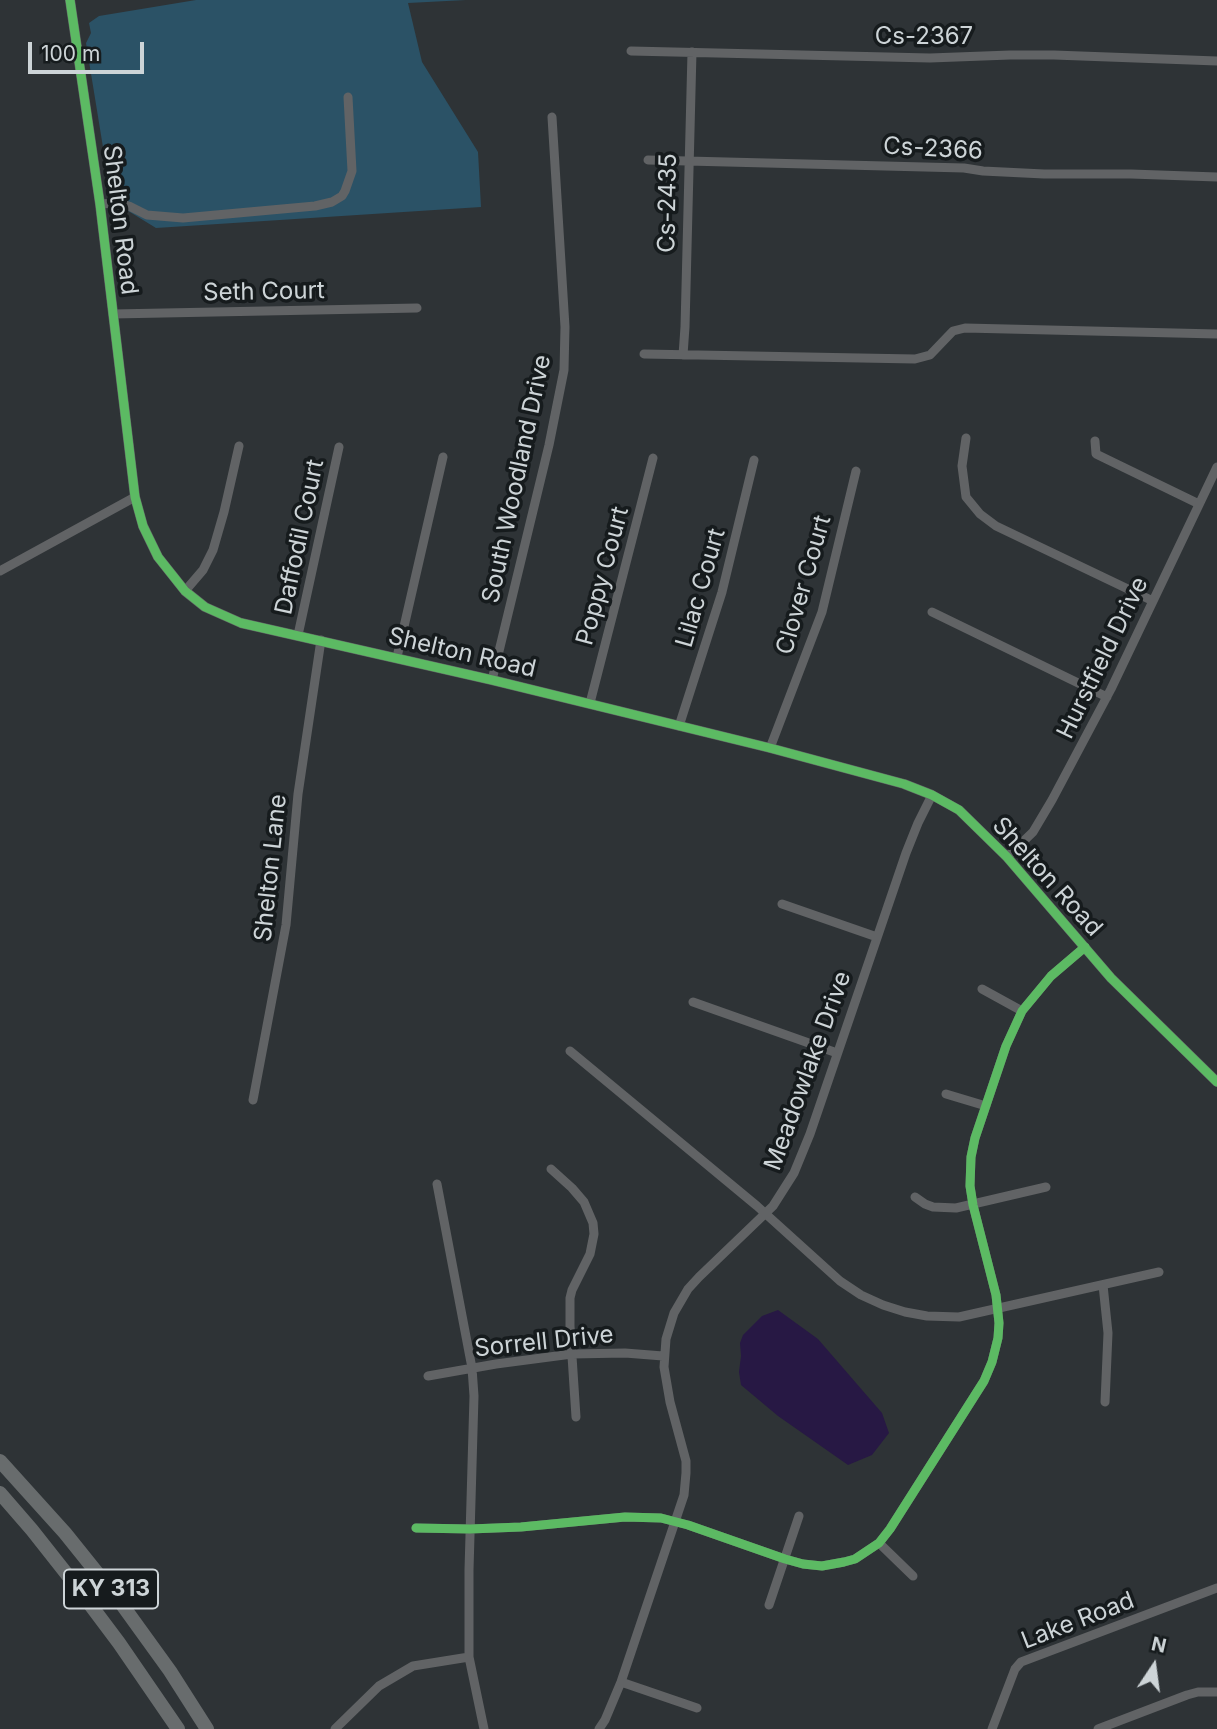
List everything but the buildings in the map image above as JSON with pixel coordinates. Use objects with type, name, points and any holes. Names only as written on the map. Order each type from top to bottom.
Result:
[{"type":"highway","name":"KY 313","points":[[0,1461],[65,1533],[118,1599],[170,1671],[207,1729]]},
{"type":"highway","name":"KY 313","points":[[0,1493],[77,1587],[178,1729]]},
{"type":"street","name":"Shelton Road","points":[[70,0],[100,204],[135,497],[158,557],[185,591],[205,607],[233,620],[770,748],[904,784],[932,795],[959,810],[1007,857],[1130,997],[1217,1082]]},
{"type":"street","name":"Cs-2367","points":[[631,51],[930,58],[1054,55],[1217,61]]},
{"type":"street","name":"Cs-2435","points":[[682,355],[692,52]]},
{"type":"street","points":[[100,204],[118,203],[147,215],[183,218],[315,206],[332,202],[342,196],[351,178],[348,97]]},
{"type":"street","name":"South Woodland Drive","points":[[492,680],[564,370],[565,327],[552,117]]},
{"type":"street","name":"Cs-2366","points":[[648,160],[964,168],[1044,174],[1217,177]]},
{"type":"street","name":"Seth Court","points":[[113,314],[417,308]]},
{"type":"street","points":[[645,354],[915,359],[930,355],[951,332],[959,328],[1217,334]]},
{"type":"street","points":[[966,438],[962,466],[966,497],[980,514],[996,526],[1153,601]]},
{"type":"street","points":[[1095,441],[1096,454],[1199,504]]},
{"type":"street","points":[[185,591],[203,570],[213,550],[239,446]]},
{"type":"street","name":"Daffodil Court","points":[[298,635],[339,447]]},
{"type":"street","points":[[397,657],[443,457]]},
{"type":"street","name":"Poppy Court","points":[[590,703],[653,458]]},
{"type":"street","name":"Lilac Court","points":[[680,726],[722,592],[754,460]]},
{"type":"street","name":"Hurstfield Drive","points":[[1007,857],[1033,832],[1052,800],[1107,697],[1217,467]]},
{"type":"street","name":"Clover Court","points":[[770,748],[822,612],[856,471]]},
{"type":"street","points":[[0,571],[135,497]]},
{"type":"street","points":[[932,612],[1107,697]]},
{"type":"street","name":"Shelton Lane","points":[[253,1100],[286,925],[298,794],[321,640]]},
{"type":"street","name":"Meadowlake Drive","points":[[599,1729],[621,1682],[686,1484],[686,1461],[670,1402],[663,1356],[674,1313],[688,1289],[699,1277],[774,1206],[800,1161],[914,833],[932,795]]},
{"type":"street","points":[[782,904],[877,937]]},
{"type":"street","points":[[416,1528],[521,1527],[634,1517],[661,1518],[812,1566],[833,1565],[855,1559],[879,1542],[890,1529],[984,1381],[992,1362],[998,1338],[998,1309],[970,1186],[975,1138],[1006,1046],[1022,1012],[1045,982],[1085,947]]},
{"type":"street","points":[[982,989],[1022,1012]]},
{"type":"street","points":[[693,1002],[837,1053]]},
{"type":"street","points":[[570,1051],[766,1214],[840,1281],[883,1305],[937,1317],[969,1316],[1159,1272]]},
{"type":"street","points":[[946,1094],[986,1106]]},
{"type":"street","points":[[551,1169],[584,1202],[593,1223],[593,1246],[569,1298],[576,1417]]},
{"type":"street","points":[[437,1184],[472,1368],[474,1396],[469,1657],[484,1729]]},
{"type":"street","points":[[915,1197],[925,1204],[956,1208],[1046,1187]]},
{"type":"street","points":[[1103,1285],[1108,1332],[1105,1402]]},
{"type":"street","name":"Sorrell Drive","points":[[428,1376],[572,1354],[663,1356]]},
{"type":"street","points":[[769,1605],[799,1516]]},
{"type":"street","points":[[879,1542],[914,1576]]},
{"type":"street","name":"Lake Road","points":[[992,1729],[1015,1669],[1021,1662],[1217,1588]]},
{"type":"street","points":[[335,1729],[379,1686],[413,1666],[469,1657]]},
{"type":"street","points":[[621,1682],[697,1708]]},
{"type":"street","points":[[1098,1729],[1187,1695],[1217,1692]]},
{"type":"shaded area","points":[[196,0],[466,0],[408,3],[422,62],[478,152],[481,207],[156,228],[125,209],[117,208],[109,184],[86,43],[91,33],[89,23],[99,16]]},
{"type":"shaded area","points":[[778,1310],[818,1339],[882,1413],[889,1433],[872,1455],[848,1465],[778,1416],[741,1385],[740,1343],[743,1335],[762,1316]]},
{"type":"cycle path","points":[[70,0],[100,204],[135,497],[143,526],[158,557],[185,591],[205,607],[241,623],[492,680],[770,748],[904,784],[932,795],[959,810],[1007,857],[1111,978],[1217,1082]]},
{"type":"cycle path","points":[[416,1528],[521,1527],[625,1517],[661,1518],[785,1559],[822,1566],[855,1559],[879,1543],[984,1381],[992,1362],[999,1323],[996,1295],[970,1186],[975,1138],[1006,1046],[1022,1011],[1051,976],[1085,947]]}]
